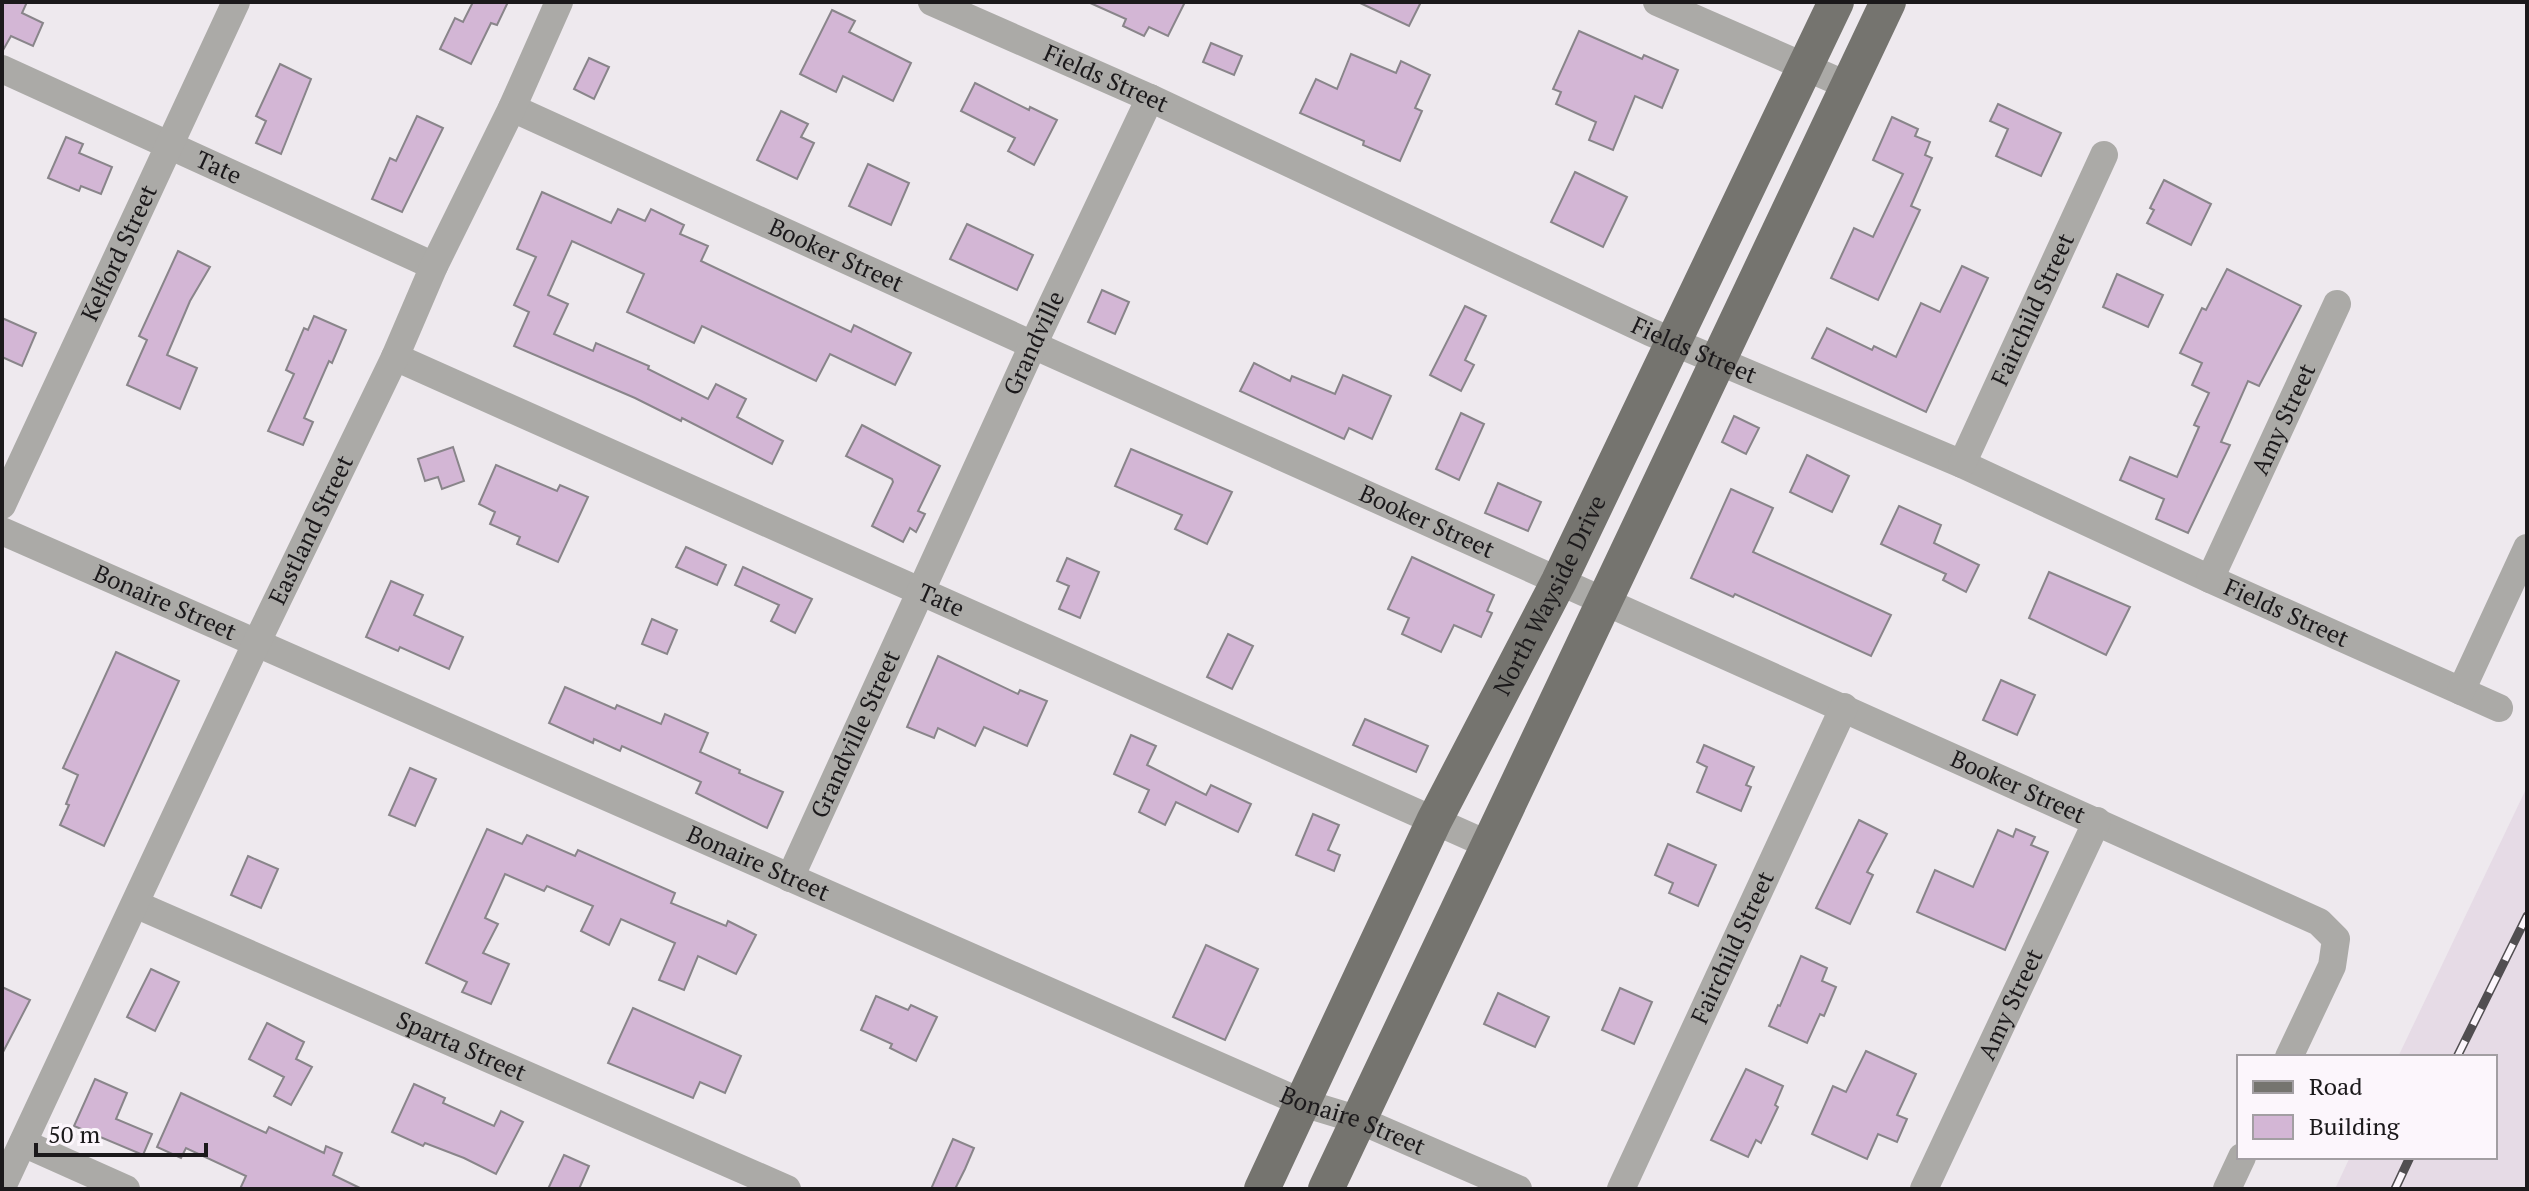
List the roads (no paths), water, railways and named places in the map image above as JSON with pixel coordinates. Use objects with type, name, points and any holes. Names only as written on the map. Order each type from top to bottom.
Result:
[{"type":"main road","name":"North Wayside Drive","points":[[1262,1189],[1434,821],[1559,581],[1836,2]]},
{"type":"main road","name":"North Wayside Drive","points":[[1326,1189],[1888,2]]},
{"type":"street","name":"Kelford Street","points":[[2,505],[236,2]]},
{"type":"street","name":"Eastland Street","points":[[2,1187],[256,644],[395,357],[434,266],[512,108],[559,2]]},
{"type":"street","name":"Fields Street","points":[[932,2],[1150,98],[1675,343],[1962,464],[2499,708]]},
{"type":"street","points":[[1657,2],[1849,86]]},
{"type":"street","name":"Tate","points":[[2,69],[434,266]]},
{"type":"street","name":"Grandville","points":[[922,591],[1033,345],[1150,98]]},
{"type":"street","name":"Booker Street","points":[[512,108],[2319,922],[2336,939],[2332,966],[2290,1055]]},
{"type":"street","name":"Fairchild Street","points":[[1962,464],[2104,155]]},
{"type":"street","name":"Amy Street","points":[[2210,579],[2337,304]]},
{"type":"street","name":"Tate","points":[[395,357],[1489,845]]},
{"type":"street","name":"Bonaire Street","points":[[2,531],[1303,1103],[1359,1120],[1518,1189]]},
{"type":"street","points":[[2461,691],[2527,548]]},
{"type":"street","name":"Grandville Street","points":[[790,878],[922,591]]},
{"type":"street","name":"Fairchild Street","points":[[1621,1189],[1844,707]]},
{"type":"street","name":"Amy Street","points":[[1924,1189],[2097,821]]},
{"type":"street","name":"Sparta Street","points":[[135,904],[787,1189]]},
{"type":"street","points":[[23,1143],[126,1189]]},
{"type":"street","points":[[2227,1189],[2241,1159]]},
{"type":"railway","points":[[2458,1055],[2527,916]]},
{"type":"railway","points":[[2395,1189],[2409,1159]]}]
